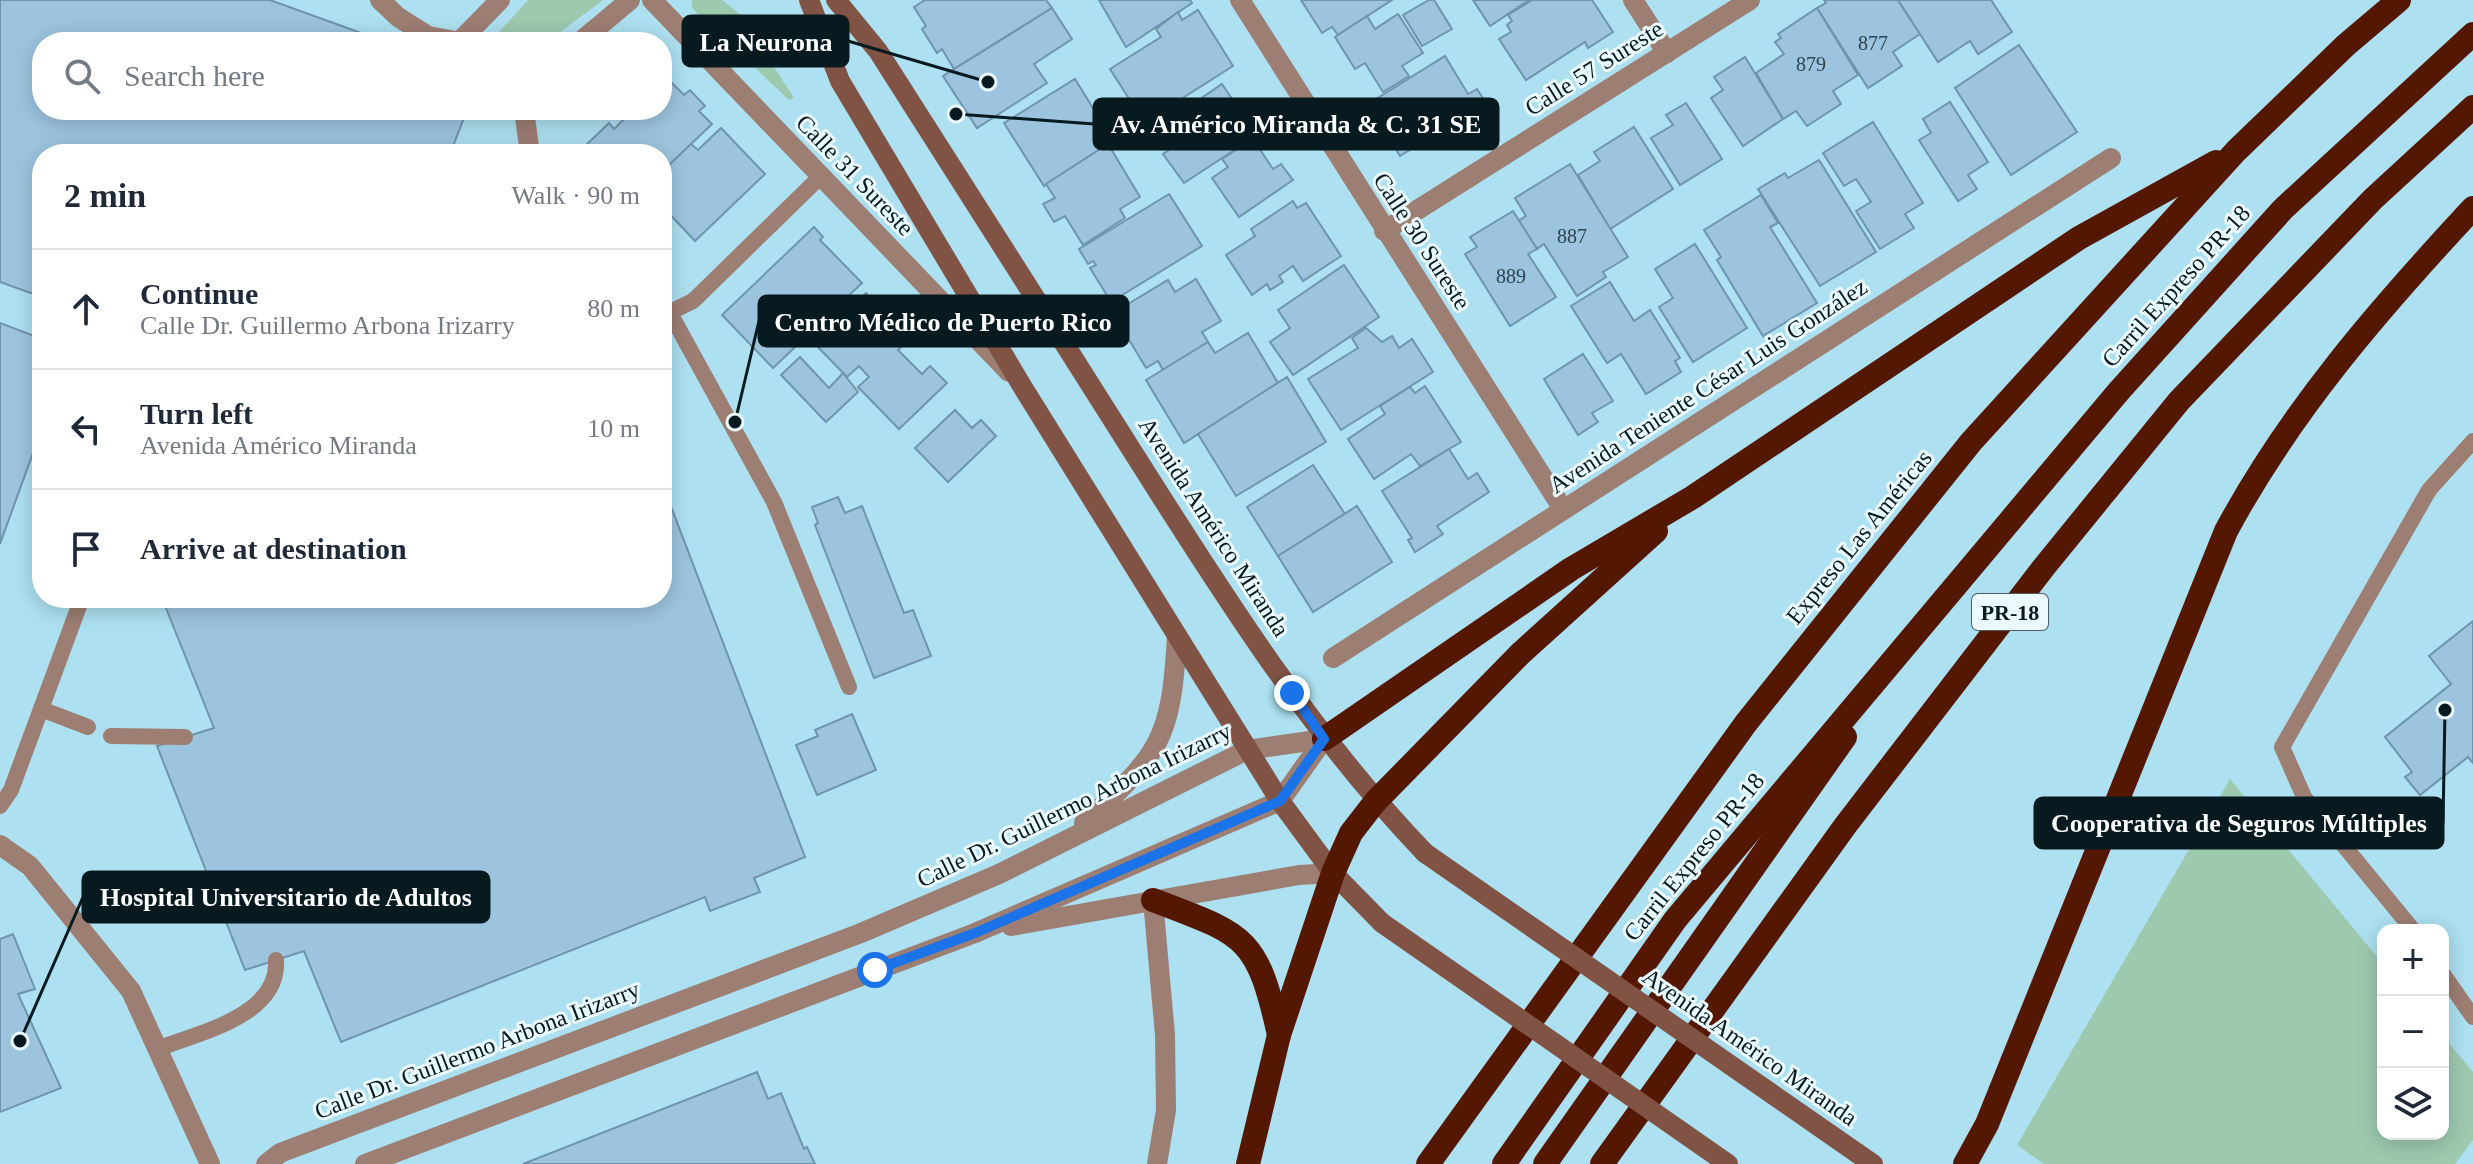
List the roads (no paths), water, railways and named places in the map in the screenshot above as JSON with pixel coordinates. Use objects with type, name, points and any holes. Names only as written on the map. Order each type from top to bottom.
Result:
[{"type":"highway","name":"Expreso Las Américas","points":[[1428,1164],[1551,989],[1755,710],[1971,442],[2236,151],[2399,0]]},
{"type":"highway","name":"Carril Expreso PR-18","points":[[1504,1164],[1675,920],[2119,391],[2283,209],[2473,34]]},
{"type":"highway","name":"PR-18","points":[[1602,1164],[1845,826],[2044,567],[2170,413],[2373,199],[2473,107]]},
{"type":"highway","points":[[1324,739],[1571,569],[1693,497],[2079,238],[2236,151]]},
{"type":"highway","points":[[1965,1164],[1978,1142],[2226,531],[2260,468],[2312,393],[2473,208]]},
{"type":"highway","points":[[1248,1164],[1279,1035],[1333,873],[1351,833],[1375,802],[1521,653],[1693,497]]},
{"type":"highway","name":"Carril Expreso PR-18","points":[[1545,1164],[1943,597]]},
{"type":"highway","points":[[1153,900],[1236,935],[1256,958],[1267,980],[1279,1035]]},
{"type":"highway","points":[[1978,1142],[1990,1164]]},
{"type":"street","points":[[380,0],[398,17],[422,32]]},
{"type":"street","points":[[470,32],[500,0]]},
{"type":"street","points":[[592,32],[630,0]]},
{"type":"street","name":"Calle 31 Sureste","points":[[652,0],[1022,386]]},
{"type":"street","points":[[809,0],[840,81],[1022,386],[1247,750],[1333,873],[1382,923],[1728,1164]]},
{"type":"street","name":"Avenida Américo Miranda","points":[[836,0],[878,51],[1180,526],[1324,739],[1375,802],[1425,853],[1865,1159]]},
{"type":"street","name":"Calle 30 Sureste","points":[[1240,0],[1563,509]]},
{"type":"street","points":[[1633,0],[1667,53]]},
{"type":"street","name":"Calle 57 Sureste","points":[[1384,231],[1750,0]]},
{"type":"street","points":[[525,120],[529,144]]},
{"type":"street","name":"Avenida Teniente César Luis González","points":[[1333,658],[2111,158]]},
{"type":"street","points":[[1063,842],[1137,775],[1157,747],[1173,703],[1177,636]]},
{"type":"street","points":[[365,1164],[975,933],[1280,801],[1324,739]]},
{"type":"street","name":"Calle Dr. Guillermo Arbona Irizarry","points":[[266,1164],[280,1153],[861,933],[999,874],[1247,750],[1324,739]]},
{"type":"street","points":[[0,845],[30,866],[131,991],[210,1164]]},
{"type":"street","points":[[975,933],[1299,875],[1333,873]]},
{"type":"street","points":[[1153,900],[1165,1035],[1166,1110],[1157,1164]]},
{"type":"lane","points":[[672,311],[693,301],[820,177]]},
{"type":"lane","points":[[672,324],[774,502],[849,687]]},
{"type":"lane","points":[[2408,924],[2304,797],[2282,747],[2429,490],[2473,441]]},
{"type":"lane","points":[[0,806],[11,790],[78,608]]},
{"type":"lane","points":[[41,709],[88,727]]},
{"type":"lane","points":[[111,736],[185,737]]},
{"type":"lane","points":[[157,1049],[240,1016],[266,996],[277,973],[276,960]]},
{"type":"lane","points":[[2449,983],[2473,1017]]},
{"type":"place","name":"La Neurona","points":[[988,82]]},
{"type":"place","name":"Av. Américo Miranda & C. 31 SE","points":[[956,114]]},
{"type":"place","name":"Centro Médico de Puerto Rico","points":[[735,422]]},
{"type":"place","name":"Cooperativa de Seguros Múltiples","points":[[2445,710]]},
{"type":"place","name":"Hospital Universitario de Adultos","points":[[20,1041]]}]
